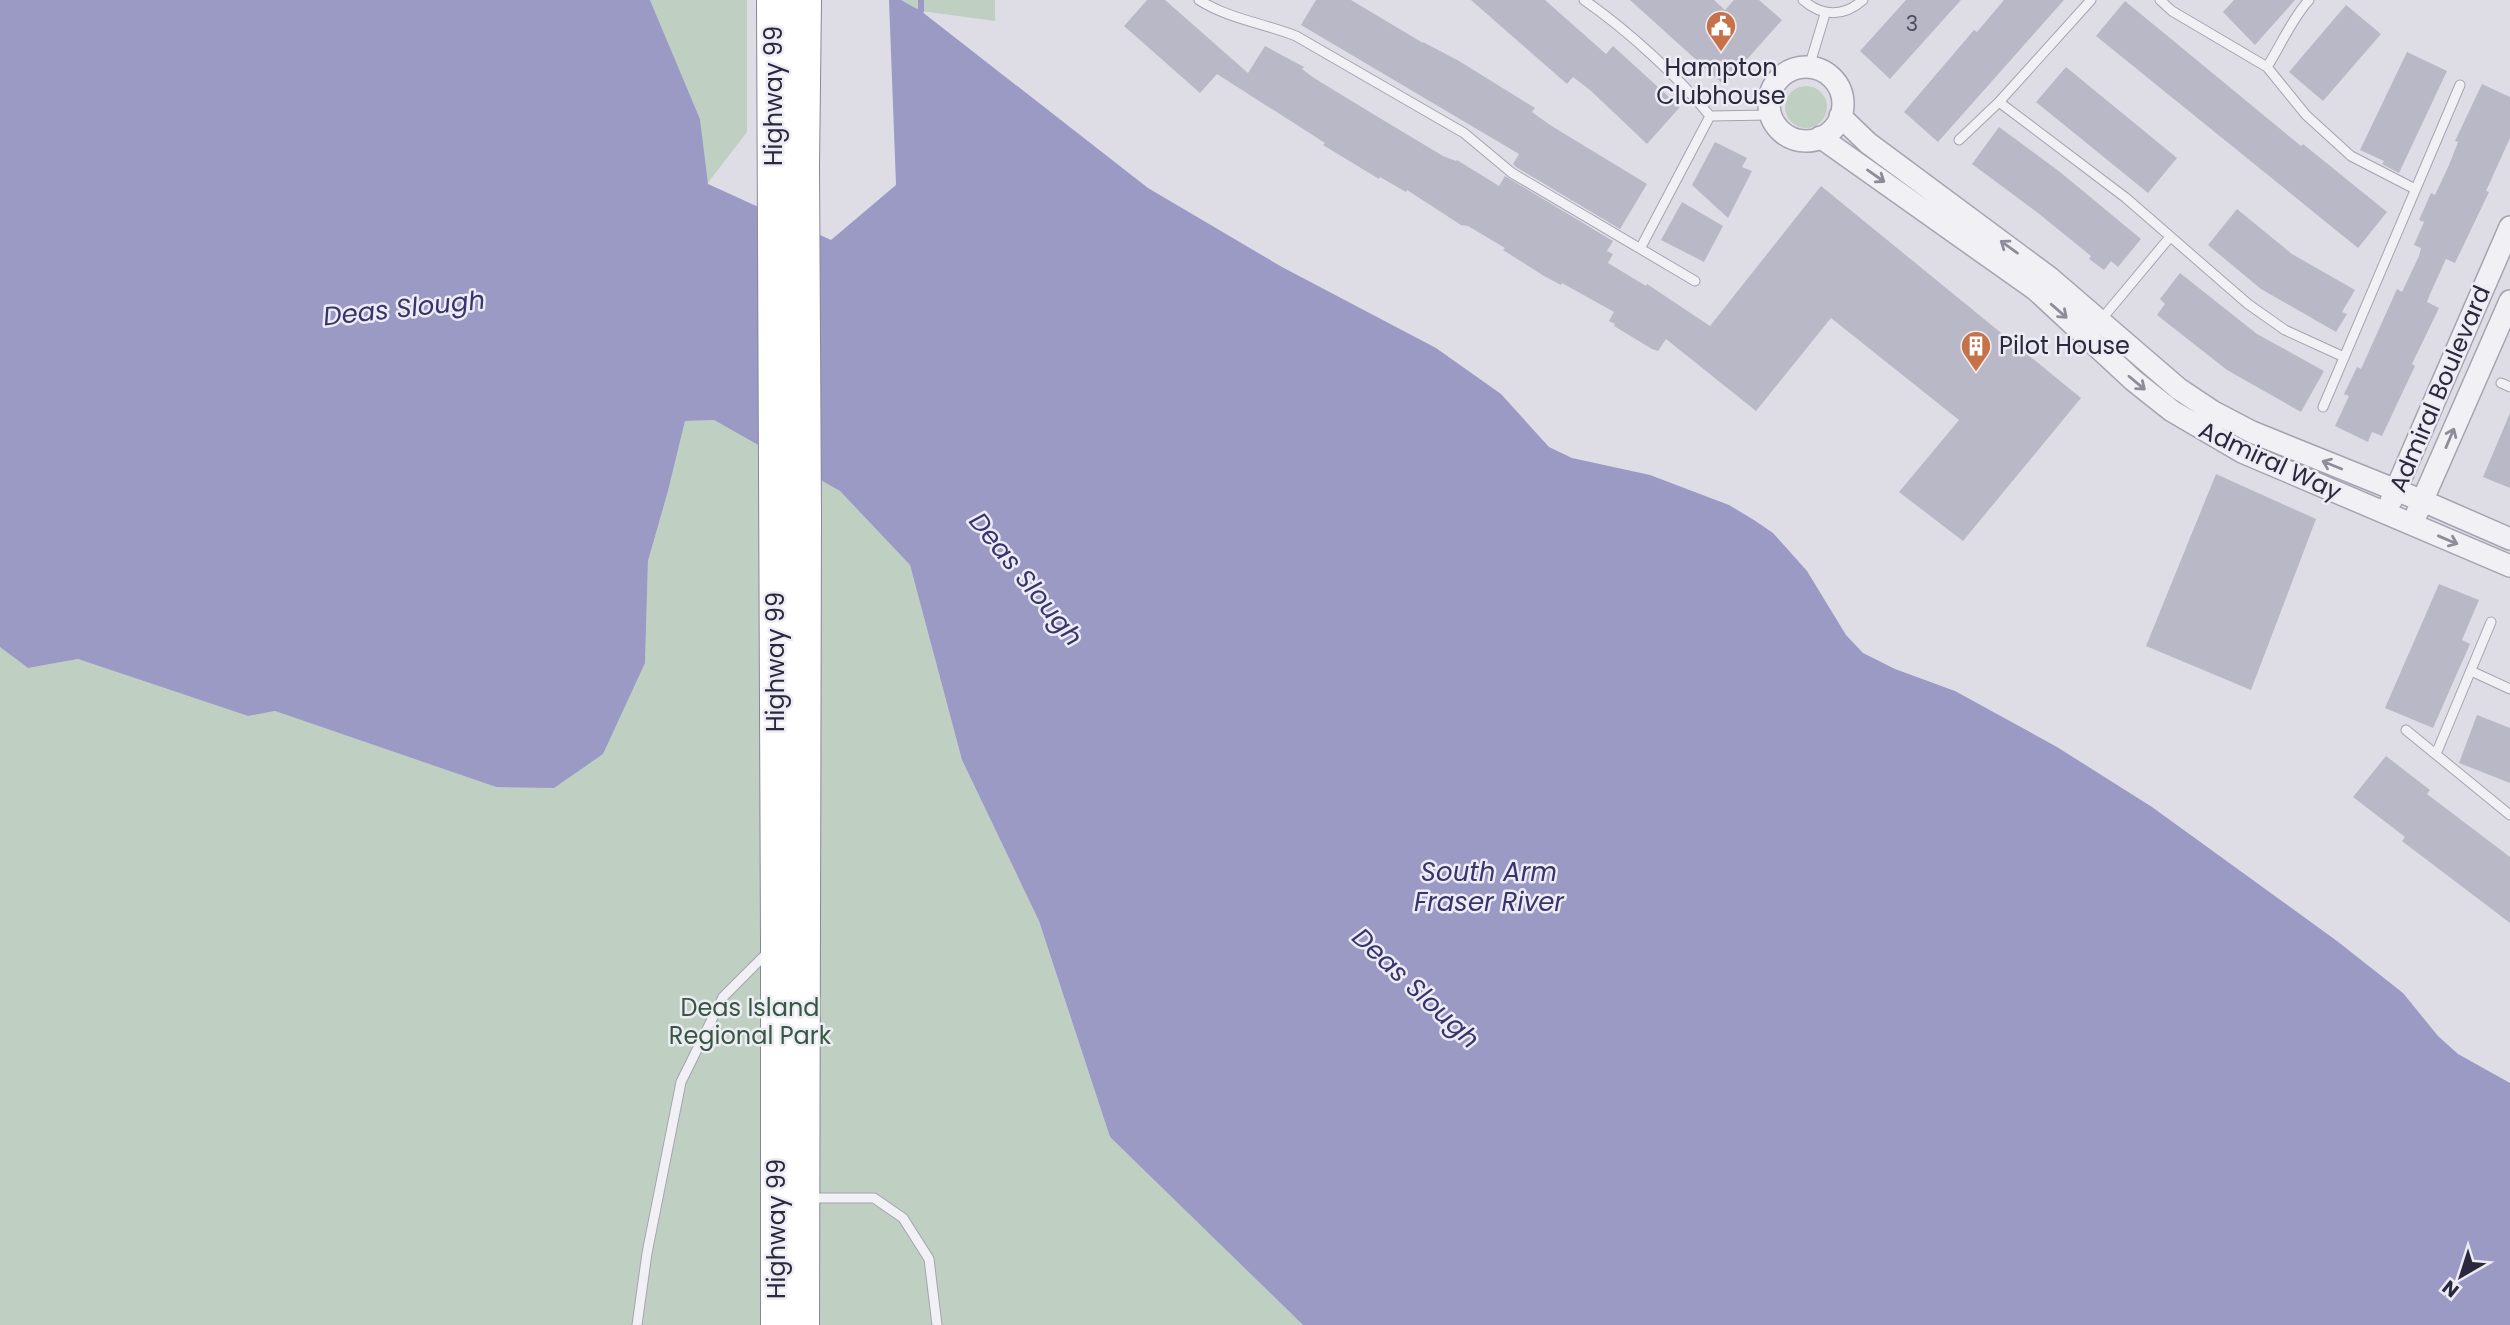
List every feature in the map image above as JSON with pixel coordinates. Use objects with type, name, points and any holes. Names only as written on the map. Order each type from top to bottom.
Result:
[{"type":"highway","name":"Highway 99","points":[[773,0],[789,165],[790,511],[803,1325]]},
{"type":"highway","name":"Highway 99","points":[[789,165],[805,0]]},
{"type":"highway","name":"Highway 99","points":[[777,1325],[777,942],[790,511]]},
{"type":"street","points":[[1809,67],[1820,69],[1837,84],[1842,106],[1836,125],[1820,137],[1796,139],[1776,126],[1768,103],[1777,80],[1786,72],[1809,67]]},
{"type":"street","name":"Admiral Way","points":[[1840,116],[1867,143],[2050,278],[2094,328],[2133,380],[2200,430],[2242,452],[2510,566]]},
{"type":"street","name":"Admiral Way","points":[[1820,137],[2212,411],[2252,432],[2510,538]]},
{"type":"street","name":"Admiral Boulevard","points":[[2386,513],[2510,227]]},
{"type":"street","name":"Admiral Boulevard","points":[[2412,525],[2510,301]]},
{"type":"lane","points":[[1199,0],[1240,19],[1269,25],[1296,36],[1464,134],[1512,173],[1695,281]]},
{"type":"lane","points":[[1584,0],[1606,16],[1694,96],[1710,116]]},
{"type":"lane","points":[[1803,0],[1825,14],[1842,13],[1856,7],[1863,0]]},
{"type":"lane","points":[[1959,139],[1999,102],[2091,0]]},
{"type":"lane","points":[[2160,0],[2172,11],[2267,67],[2306,115],[2332,141],[2361,162],[2415,190]]},
{"type":"lane","points":[[2267,67],[2298,13],[2309,0]]},
{"type":"lane","points":[[1809,67],[1825,14]]},
{"type":"lane","points":[[2323,407],[2460,85]]},
{"type":"lane","points":[[1999,102],[2126,198],[2248,304],[2285,330],[2344,357]]},
{"type":"lane","points":[[1710,116],[1770,115]]},
{"type":"lane","points":[[1641,247],[1710,116]]},
{"type":"lane","points":[[2094,328],[2170,237]]},
{"type":"lane","points":[[2200,430],[2212,411]]},
{"type":"lane","points":[[2436,754],[2491,622]]},
{"type":"lane","points":[[2471,671],[2510,689]]},
{"type":"lane","points":[[2406,730],[2510,815]]},
{"type":"lane","points":[[637,1325],[647,1253],[681,1082],[723,997],[777,942]]},
{"type":"lane","points":[[803,1198],[874,1198],[903,1218],[929,1259],[937,1325]]},
{"type":"green space","points":[[650,0],[747,0],[747,132],[707,184],[700,119]]},
{"type":"green space","points":[[901,0],[995,0],[995,21],[921,11]]},
{"type":"green space","points":[[1806,86],[1821,92],[1827,107],[1821,122],[1806,128],[1791,122],[1785,107],[1791,92]]},
{"type":"green space","name":"Deas Island Regional Park","points":[[714,420],[840,491],[910,565],[962,760],[1039,921],[1110,1137],[1303,1325],[0,1325],[0,647],[28,668],[78,659],[248,716],[275,711],[496,787],[645,663],[648,561],[685,421]]},
{"type":"water","name":"South Arm Fraser River","points":[[0,0],[650,0],[700,119],[708,184],[831,240],[896,185],[889,0],[901,0],[921,11],[1148,188],[1282,267],[1436,348],[1501,394],[1549,447],[1572,458],[1650,475],[1729,505],[1754,520],[1773,533],[1807,571],[1846,635],[1863,653],[1895,669],[1955,691],[2057,747],[2152,807],[2337,941],[2403,993],[2438,1036],[2458,1054],[2510,1083],[2510,1325],[1303,1325],[1110,1137],[1039,921],[962,760],[910,565],[840,491],[714,420],[685,421],[648,561],[645,663],[603,754],[554,788],[496,787],[275,711],[248,716],[78,659],[28,668],[0,647]]},
{"type":"building","name":"Pilot House","points":[[1147,0],[1165,0],[1248,73],[1265,46],[1304,67],[1302,69],[1314,78],[1443,156],[1457,160],[1499,186],[1505,176],[1613,241],[1607,251],[1613,254],[1608,263],[1646,286],[1647,284],[1710,326],[1821,186],[2081,398],[1963,541],[1899,492],[1959,420],[1831,318],[1756,411],[1666,339],[1658,351],[1652,349],[1614,326],[1615,324],[1609,321],[1614,312],[1544,276],[1503,250],[1505,248],[1468,226],[1461,225],[1407,190],[1406,192],[1380,177],[1379,179],[1217,74],[1200,93],[1124,26]]},
{"type":"building","points":[[1316,0],[1351,0],[1535,108],[1532,112],[1550,125],[1647,184],[1620,229],[1516,167],[1513,164],[1519,154],[1301,25]]},
{"type":"building","points":[[1471,0],[1545,0],[1606,54],[1613,46],[1680,107],[1647,144],[1590,90],[1573,77],[1567,84]]},
{"type":"building","name":"Hampton Clubhouse","points":[[1630,0],[1714,0],[1725,10],[1734,0],[1759,0],[1782,20],[1724,85]]},
{"type":"building","points":[[1906,0],[1961,0],[1890,79],[1860,51]]},
{"type":"building","points":[[2004,0],[2064,0],[1938,142],[1904,112],[1974,30],[1977,32]]},
{"type":"building","points":[[2234,0],[2295,0],[2255,45],[2223,12]]},
{"type":"building","points":[[2125,1],[2301,146],[2303,144],[2387,212],[2358,248],[2096,36]]},
{"type":"building","points":[[2346,5],[2381,34],[2323,101],[2289,72]]},
{"type":"building","points":[[2407,52],[2447,71],[2399,173],[2382,164],[2384,161],[2360,150]]},
{"type":"building","points":[[2066,67],[2177,158],[2148,193],[2036,102]]},
{"type":"building","points":[[2482,84],[2510,97],[2510,138],[2486,191],[2489,192],[2455,263],[2446,259],[2430,294],[2427,302],[2439,308],[2412,364],[2415,366],[2382,436],[2372,432],[2368,442],[2335,426],[2349,396],[2344,394],[2357,367],[2361,369],[2397,289],[2402,292],[2419,256],[2421,248],[2414,245],[2424,222],[2419,220],[2431,193],[2435,195],[2449,165],[2458,142],[2455,141]]},
{"type":"building","points":[[1999,127],[2060,172],[2141,239],[2118,267],[2111,261],[2104,270],[2038,213],[1972,164]]},
{"type":"building","points":[[1715,142],[1747,158],[1742,167],[1752,171],[1728,218],[1692,185]]},
{"type":"building","points":[[1682,202],[1723,226],[1704,262],[1661,240]]},
{"type":"building","points":[[2237,209],[2292,254],[2355,290],[2342,312],[2347,314],[2336,332],[2261,289],[2208,245]]},
{"type":"building","points":[[2180,273],[2257,334],[2324,371],[2301,412],[2227,370],[2157,315],[2165,304],[2160,299]]},
{"type":"building","points":[[2510,413],[2510,488],[2483,477]]},
{"type":"building","points":[[2216,474],[2316,519],[2251,690],[2146,646]]},
{"type":"building","points":[[2439,584],[2479,600],[2462,640],[2470,644],[2433,728],[2385,708]]},
{"type":"building","points":[[2477,715],[2510,728],[2510,783],[2459,763]]},
{"type":"building","points":[[2386,756],[2430,790],[2427,794],[2510,857],[2510,923],[2402,841],[2405,837],[2353,797]]},
{"type":"waterway","points":[[921,0],[921,11]]},
{"type":"place","name":"Hampton Clubhouse","points":[[1721,53]]},
{"type":"place","name":"Pilot House","points":[[1976,373]]},
{"type":"water label","name":"Deas Slough","points":[[404,308]]},
{"type":"water label","name":"Deas Slough","points":[[1026,579]]},
{"type":"water label","name":"Deas Slough","points":[[1416,988]]}]
